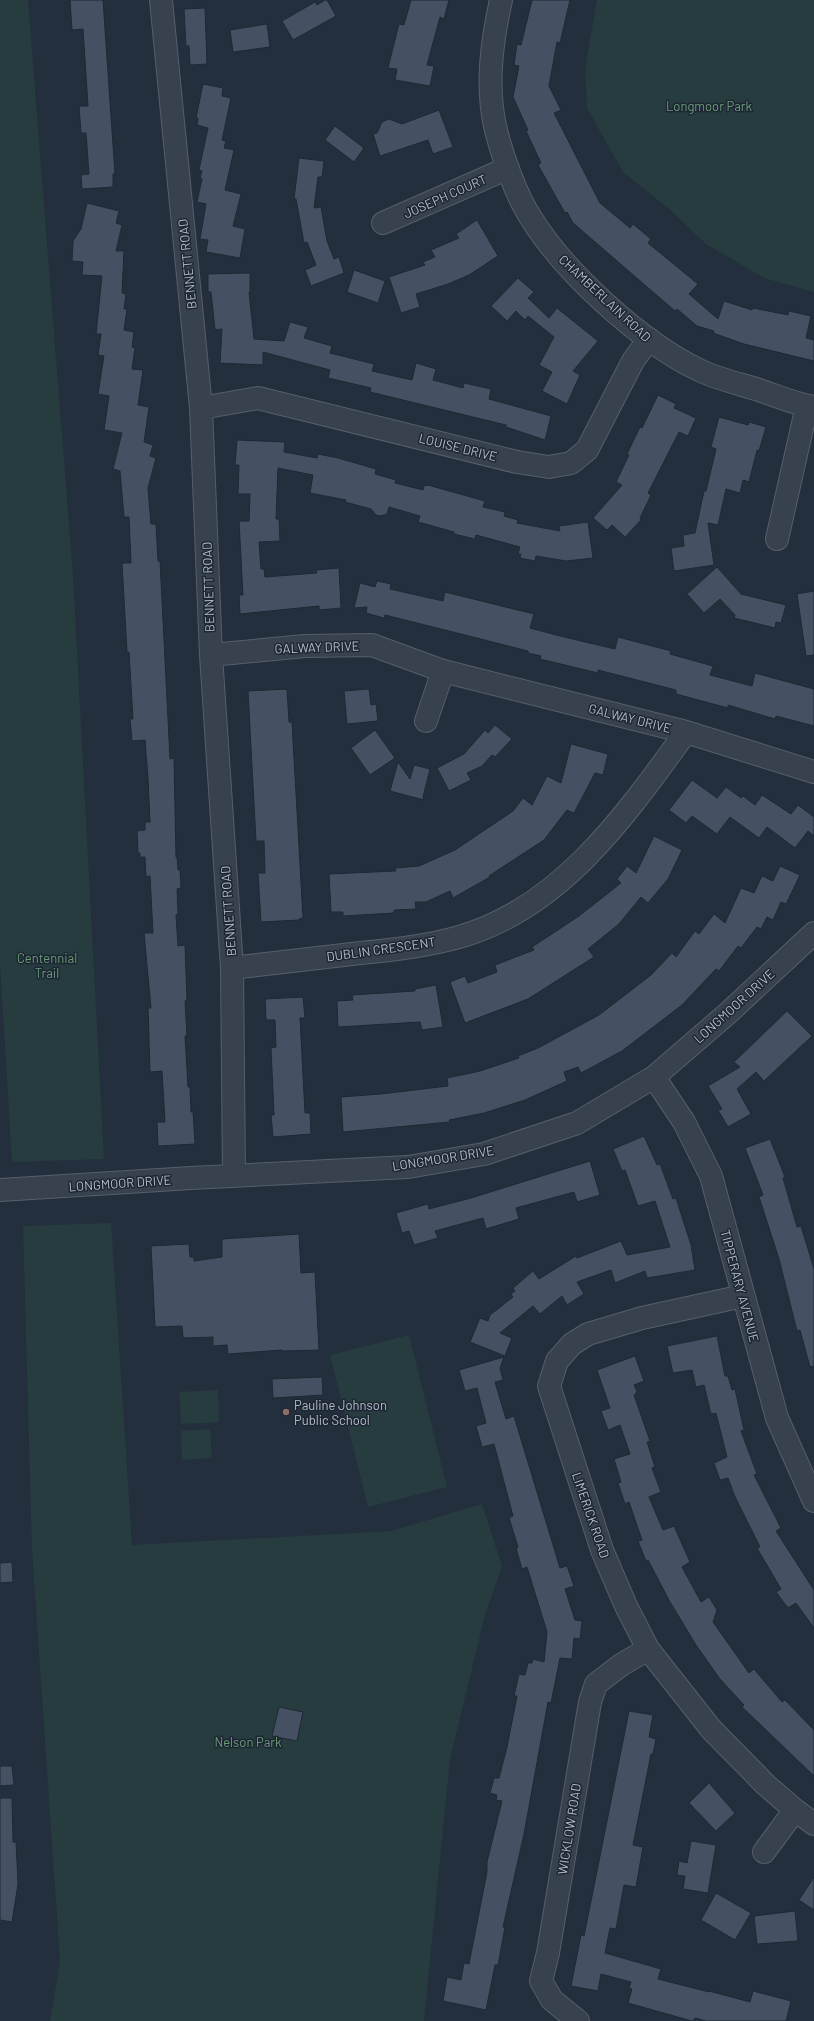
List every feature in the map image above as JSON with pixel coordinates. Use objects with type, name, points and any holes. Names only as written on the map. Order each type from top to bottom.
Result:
[{"type":"street","name":"BENNETT ROAD","points":[[161,0],[201,408],[211,655],[232,968],[234,1176]]},
{"type":"street","name":"CHAMBERLAIN ROAD","points":[[501,0],[494,31],[490,74],[495,125],[508,168],[530,218],[564,264],[649,339],[666,352],[700,371],[810,406]]},
{"type":"street","name":"JOSEPH COURT","points":[[383,223],[508,168]]},
{"type":"street","name":"LOUISE DRIVE","points":[[201,408],[258,398],[517,462],[549,467],[571,463],[587,450],[633,361],[649,339]]},
{"type":"street","points":[[777,539],[810,406]]},
{"type":"street","name":"GALWAY DRIVE","points":[[211,655],[305,646],[372,645],[444,671],[686,732],[814,772]]},
{"type":"street","points":[[426,721],[444,671]]},
{"type":"street","name":"DUBLIN CRESCENT","points":[[232,968],[413,947],[460,936],[503,920],[553,887],[595,848],[640,794],[686,732]]},
{"type":"street","name":"LONGMOOR DRIVE","points":[[0,1190],[408,1167],[484,1154],[577,1123],[654,1077],[727,1014],[814,933]]},
{"type":"street","name":"TIPPERARY AVENUE","points":[[654,1077],[684,1122],[711,1176],[777,1418],[814,1501]]},
{"type":"street","name":"LIMERICK ROAD","points":[[743,1296],[642,1318],[588,1334],[572,1344],[557,1361],[549,1386],[602,1550],[626,1606],[648,1649],[711,1729],[766,1785],[814,1824]]},
{"type":"street","name":"WICKLOW ROAD","points":[[578,2021],[552,2000],[541,1981],[548,1952],[590,1702],[596,1684],[621,1665],[648,1649]]},
{"type":"street","points":[[764,1852],[795,1810]]},
{"type":"green space","name":"Centennial Trail","points":[[0,0],[28,0],[73,576],[104,1159],[12,1162],[0,964]]},
{"type":"green space","name":"Longmoor Park","points":[[597,0],[814,0],[814,292],[764,278],[706,244],[668,208],[623,172],[587,108],[585,70]]},
{"type":"green space","name":"Nelson Park","points":[[111,1223],[132,1545],[391,1531],[482,1504],[502,1566],[485,1615],[450,1759],[424,2021],[50,2021],[60,1961],[32,1550],[23,1226]]},
{"type":"green space","points":[[409,1335],[447,1487],[368,1507],[330,1355]]},
{"type":"green space","points":[[218,1390],[219,1422],[181,1424],[179,1392]]},
{"type":"green space","points":[[210,1429],[212,1458],[182,1460],[181,1431]]},
{"type":"building","points":[[70,0],[103,0],[115,174],[113,174],[113,187],[82,189],[81,175],[89,174],[86,133],[81,133],[79,106],[88,106],[83,29],[72,30]]},
{"type":"building","points":[[327,0],[336,16],[293,40],[282,21],[315,2],[317,5]]},
{"type":"building","points":[[411,0],[449,0],[444,19],[440,17],[427,65],[434,66],[430,86],[395,80],[397,69],[388,68],[399,24],[404,25]]},
{"type":"building","points":[[532,0],[570,0],[560,43],[557,42],[549,86],[561,110],[554,113],[600,203],[630,228],[633,224],[651,239],[648,243],[698,284],[689,294],[718,319],[724,301],[752,310],[753,308],[788,315],[789,311],[811,316],[806,338],[814,340],[814,361],[744,344],[713,333],[714,331],[697,326],[677,309],[675,311],[573,223],[567,212],[565,213],[538,165],[541,163],[526,131],[528,130],[513,97],[519,66],[514,65],[517,44],[521,45]]},
{"type":"building","points":[[205,8],[207,64],[190,65],[189,46],[186,46],[184,9]]},
{"type":"building","points":[[267,24],[270,47],[233,52],[230,30]]},
{"type":"building","points":[[203,84],[223,88],[222,96],[231,98],[222,140],[226,141],[224,148],[234,150],[225,190],[241,194],[233,226],[245,229],[240,258],[206,252],[208,240],[200,239],[206,204],[197,202],[202,179],[200,178],[202,171],[199,170],[208,128],[197,125],[198,118],[196,118]]},
{"type":"building","points":[[439,110],[453,147],[433,154],[428,140],[380,156],[373,134],[377,133],[382,122],[389,119],[402,124]]},
{"type":"building","points":[[335,126],[364,148],[354,162],[325,140]]},
{"type":"building","points":[[299,158],[324,161],[322,177],[318,177],[314,208],[321,207],[327,241],[334,259],[339,257],[344,273],[311,286],[305,270],[316,265],[307,242],[304,243],[296,199],[294,199]]},
{"type":"building","points":[[87,203],[119,211],[116,223],[122,225],[116,251],[124,251],[122,293],[126,294],[124,309],[127,309],[124,330],[134,332],[132,347],[135,348],[132,369],[143,370],[138,405],[149,407],[144,442],[153,445],[150,456],[156,458],[148,488],[151,524],[156,524],[158,561],[160,561],[170,759],[174,758],[176,857],[178,870],[180,870],[181,888],[177,889],[178,914],[176,915],[178,946],[185,945],[187,1000],[185,1001],[187,1036],[185,1036],[188,1087],[190,1087],[195,1144],[158,1146],[157,1122],[165,1122],[162,1071],[150,1072],[148,1008],[151,1008],[144,933],[153,933],[150,876],[146,877],[145,857],[140,857],[140,853],[138,853],[137,831],[145,830],[145,822],[150,822],[148,778],[145,740],[132,741],[130,719],[133,719],[129,652],[127,652],[122,563],[131,563],[129,517],[124,517],[120,471],[113,469],[122,433],[104,430],[109,396],[98,394],[104,356],[98,355],[101,334],[96,334],[102,276],[82,275],[83,262],[72,261],[73,241],[81,229]]},
{"type":"building","points":[[477,220],[498,256],[469,275],[448,284],[416,294],[420,307],[401,313],[389,277],[425,265],[423,262],[435,257],[431,250],[459,238],[456,234]]},
{"type":"building","points":[[354,270],[385,281],[378,303],[347,292]]},
{"type":"building","points":[[250,273],[249,292],[254,339],[284,341],[290,322],[308,327],[304,338],[332,346],[330,353],[374,364],[372,371],[412,380],[416,363],[436,369],[433,380],[463,388],[464,383],[491,389],[489,399],[551,416],[545,440],[506,427],[506,425],[370,392],[371,388],[328,378],[330,370],[263,352],[263,365],[220,363],[222,329],[215,330],[211,292],[208,292],[208,274]]},
{"type":"building","points":[[518,278],[534,292],[528,298],[549,318],[557,308],[598,341],[573,371],[580,375],[567,404],[542,391],[552,372],[539,365],[554,337],[528,316],[525,320],[516,311],[507,321],[491,306]]},
{"type":"building","points":[[658,395],[676,404],[674,408],[696,418],[688,436],[679,432],[648,493],[651,495],[640,518],[641,520],[625,537],[612,525],[607,530],[593,518],[622,485],[616,482],[629,455],[627,454]]},
{"type":"building","points":[[719,417],[748,425],[749,422],[766,427],[759,451],[757,450],[749,482],[743,480],[740,493],[726,489],[718,525],[708,523],[714,565],[674,571],[671,548],[684,546],[683,535],[695,533],[704,491],[706,491],[716,449],[711,447]]},
{"type":"building","points":[[237,440],[285,442],[284,452],[317,458],[318,454],[338,458],[376,469],[375,474],[396,480],[395,483],[423,490],[424,486],[428,485],[485,501],[483,507],[505,512],[504,516],[518,520],[517,523],[560,531],[559,526],[588,522],[593,558],[566,561],[536,556],[535,561],[520,558],[521,554],[518,554],[520,547],[476,535],[475,539],[454,534],[454,532],[418,522],[420,516],[389,507],[387,514],[381,516],[376,515],[371,509],[345,502],[346,500],[310,493],[313,475],[278,468],[276,519],[279,519],[280,541],[259,542],[261,569],[264,569],[265,577],[317,573],[316,570],[339,568],[341,608],[319,610],[319,606],[240,614],[239,595],[243,595],[239,521],[249,521],[250,494],[238,494],[239,465],[235,465]]},
{"type":"building","points":[[717,567],[741,594],[786,605],[781,623],[776,622],[775,628],[734,618],[735,615],[720,599],[704,613],[687,594]]},
{"type":"building","points":[[377,581],[391,584],[390,589],[443,601],[445,592],[534,614],[530,628],[560,636],[615,649],[618,637],[671,651],[670,654],[713,666],[710,675],[752,686],[755,673],[814,689],[814,726],[776,716],[775,719],[728,705],[728,708],[676,694],[676,690],[598,670],[598,673],[540,659],[541,656],[528,653],[528,651],[385,615],[384,618],[366,613],[367,607],[354,608],[360,583],[375,587]]},
{"type":"building","points":[[814,591],[814,655],[806,656],[797,594]]},
{"type":"building","points":[[287,689],[289,722],[292,722],[303,918],[299,920],[261,922],[258,873],[265,873],[264,841],[256,841],[248,691]]},
{"type":"building","points":[[369,689],[371,705],[376,704],[378,721],[347,724],[344,691]]},
{"type":"building","points":[[495,725],[512,739],[495,757],[492,755],[482,766],[467,773],[471,780],[449,791],[437,768],[464,754],[485,730],[488,733]]},
{"type":"building","points":[[375,730],[395,758],[370,775],[351,748]]},
{"type":"building","points":[[571,744],[608,754],[603,775],[595,773],[574,813],[567,810],[544,840],[489,876],[490,877],[453,898],[450,891],[426,902],[415,902],[416,909],[394,910],[394,913],[343,916],[343,912],[331,912],[329,874],[396,871],[395,868],[419,866],[455,850],[513,811],[523,798],[532,805],[547,776],[561,783]]},
{"type":"building","points":[[398,762],[410,779],[414,765],[430,769],[423,797],[424,800],[390,791]]},
{"type":"building","points":[[692,780],[717,798],[726,787],[741,798],[743,796],[755,805],[762,795],[791,814],[798,805],[814,817],[814,836],[808,831],[795,848],[767,827],[759,838],[730,817],[717,834],[692,816],[686,823],[669,810]]},
{"type":"building","points":[[654,836],[682,850],[668,879],[648,903],[641,897],[619,924],[588,949],[594,957],[528,999],[465,1023],[450,982],[465,976],[468,983],[497,972],[495,965],[534,950],[532,947],[579,916],[621,883],[617,879],[627,866],[636,873]]},
{"type":"building","points":[[780,866],[800,875],[786,904],[781,902],[773,920],[767,917],[761,929],[757,927],[741,948],[738,946],[719,971],[716,969],[682,1005],[622,1051],[581,1073],[578,1067],[564,1072],[567,1081],[525,1100],[484,1113],[449,1120],[450,1122],[343,1132],[341,1097],[448,1086],[447,1078],[480,1071],[519,1058],[518,1056],[538,1048],[599,1015],[651,975],[672,953],[676,957],[695,931],[699,934],[714,914],[725,923],[741,888],[754,893],[762,876],[773,881]]},
{"type":"building","points":[[436,985],[443,1027],[422,1030],[420,1022],[338,1027],[337,1001],[353,1000],[352,995],[415,991],[415,989]]},
{"type":"building","points":[[303,997],[305,1018],[300,1018],[305,1113],[310,1113],[311,1134],[273,1137],[271,1115],[274,1115],[271,1048],[276,1047],[275,1020],[266,1020],[265,999]]},
{"type":"building","points":[[787,1011],[812,1036],[764,1081],[756,1072],[737,1089],[751,1114],[728,1127],[718,1110],[722,1109],[708,1086],[740,1067],[734,1062]]},
{"type":"building","points":[[644,1136],[657,1165],[660,1164],[673,1199],[676,1198],[691,1245],[695,1270],[647,1278],[645,1271],[615,1283],[611,1270],[577,1282],[584,1294],[567,1305],[562,1296],[540,1314],[533,1306],[500,1333],[512,1338],[505,1356],[470,1342],[480,1318],[488,1321],[490,1315],[513,1297],[511,1294],[515,1291],[513,1288],[533,1271],[539,1279],[576,1256],[577,1258],[621,1241],[627,1255],[670,1247],[655,1201],[638,1206],[625,1170],[622,1171],[613,1149]]},
{"type":"building","points":[[770,1139],[785,1177],[783,1178],[797,1227],[801,1226],[814,1269],[814,1366],[810,1367],[800,1330],[797,1331],[779,1259],[759,1197],[763,1195],[745,1148]]},
{"type":"building","points":[[590,1161],[600,1195],[577,1202],[574,1192],[516,1208],[519,1219],[486,1229],[483,1218],[435,1231],[438,1238],[414,1245],[409,1231],[402,1233],[396,1213],[428,1204],[429,1209],[471,1198]]},
{"type":"building","points":[[299,1234],[301,1273],[315,1272],[319,1350],[282,1350],[228,1354],[227,1345],[213,1346],[213,1337],[183,1338],[182,1326],[155,1327],[151,1246],[189,1244],[190,1257],[194,1257],[194,1261],[222,1257],[222,1239]]},
{"type":"building","points":[[717,1336],[725,1376],[728,1376],[732,1390],[735,1389],[744,1430],[741,1431],[757,1474],[754,1475],[781,1528],[776,1531],[814,1590],[814,1628],[796,1603],[788,1608],[776,1592],[781,1589],[757,1548],[760,1547],[735,1497],[728,1478],[720,1480],[714,1463],[727,1457],[716,1413],[711,1414],[704,1385],[696,1387],[692,1370],[673,1373],[667,1346]]},
{"type":"building","points":[[635,1356],[644,1381],[634,1385],[637,1392],[634,1395],[650,1441],[647,1442],[655,1467],[652,1468],[661,1492],[649,1497],[663,1530],[674,1526],[690,1562],[682,1567],[701,1602],[709,1597],[717,1610],[713,1622],[749,1673],[754,1669],[782,1702],[785,1700],[814,1730],[814,1776],[742,1707],[744,1705],[720,1679],[696,1645],[670,1602],[648,1560],[646,1561],[638,1541],[642,1540],[629,1502],[625,1504],[618,1483],[621,1482],[614,1459],[630,1454],[620,1425],[608,1430],[601,1411],[610,1408],[597,1370]]},
{"type":"building","points":[[504,1357],[500,1368],[503,1380],[495,1382],[506,1419],[514,1416],[560,1568],[567,1566],[574,1586],[565,1589],[575,1620],[582,1621],[580,1639],[574,1638],[572,1659],[560,1658],[551,1703],[548,1702],[524,1834],[503,1927],[505,1927],[498,1965],[495,1965],[486,2010],[443,2001],[447,1977],[461,1980],[464,1963],[469,1964],[487,1872],[487,1862],[502,1801],[496,1800],[497,1795],[490,1793],[494,1778],[499,1778],[507,1747],[517,1696],[514,1696],[519,1674],[525,1675],[528,1663],[532,1663],[533,1659],[544,1662],[547,1632],[527,1567],[522,1569],[516,1548],[518,1547],[509,1518],[513,1516],[494,1444],[482,1447],[476,1426],[486,1423],[477,1388],[465,1391],[459,1370]]},
{"type":"building","points":[[322,1377],[323,1395],[273,1398],[272,1379]]},
{"type":"building","points":[[12,1562],[13,1582],[0,1583],[0,1563]]},
{"type":"building","points":[[279,1707],[303,1712],[297,1741],[272,1736]]},
{"type":"building","points":[[629,1711],[653,1715],[649,1737],[656,1739],[653,1754],[651,1754],[633,1845],[643,1847],[636,1887],[624,1885],[616,1929],[610,1928],[605,1953],[661,1969],[658,1979],[750,2002],[753,1991],[791,2001],[786,2021],[706,2021],[695,2018],[692,2021],[628,2003],[632,1989],[629,1988],[631,1982],[601,1974],[598,1991],[571,1986],[581,1935],[584,1936]]},
{"type":"building","points":[[0,1766],[12,1766],[14,1785],[0,1786]]},
{"type":"building","points":[[709,1783],[735,1813],[716,1831],[689,1803]]},
{"type":"building","points":[[0,1798],[12,1798],[13,1842],[16,1842],[18,1884],[12,1922],[0,1920]]},
{"type":"building","points":[[691,1841],[716,1845],[708,1893],[683,1889],[685,1876],[677,1875],[679,1861],[687,1863]]},
{"type":"building","points":[[814,1877],[814,1910],[799,1900]]},
{"type":"building","points":[[716,1893],[751,1913],[735,1940],[701,1920]]},
{"type":"building","points":[[795,1911],[798,1941],[757,1944],[754,1916]]},
{"type":"place","name":"Pauline Johnson Public School","points":[[286,1412]]}]
